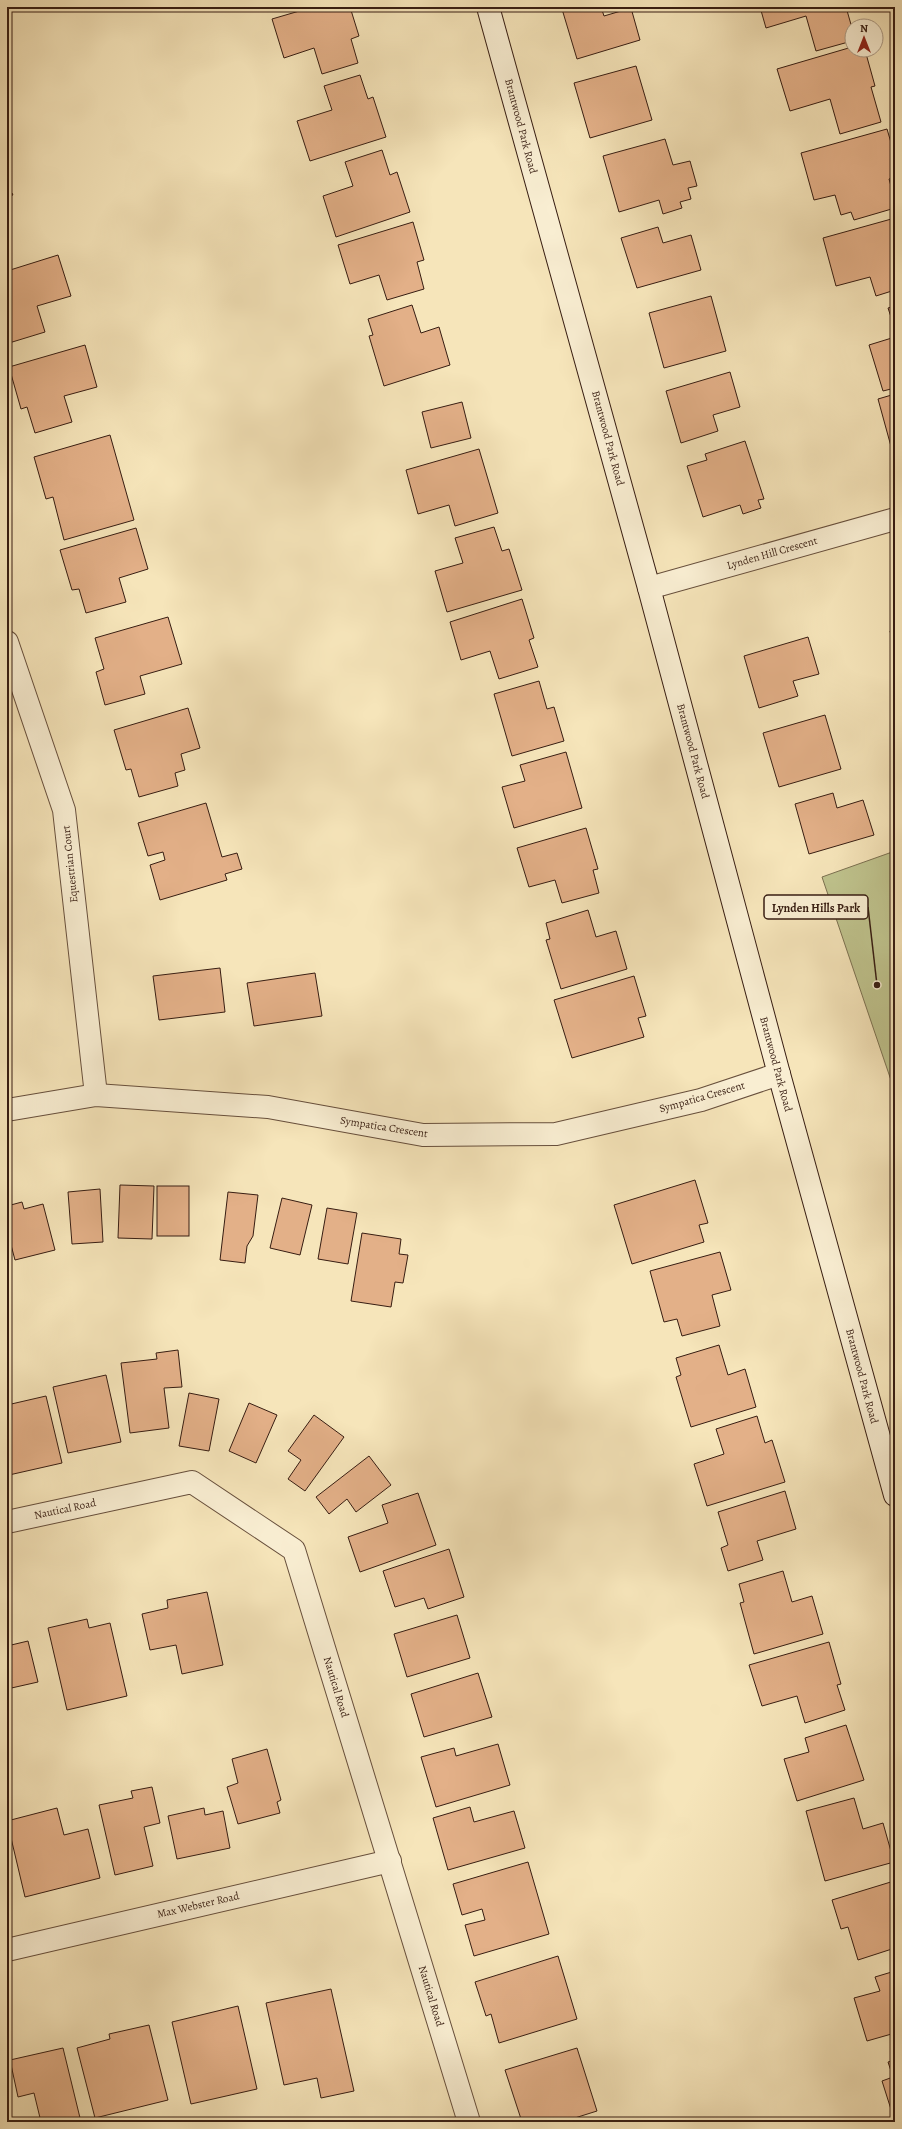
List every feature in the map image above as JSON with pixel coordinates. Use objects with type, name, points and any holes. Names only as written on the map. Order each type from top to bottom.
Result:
[{"type":"street","name":"Brantwood Park Road","points":[[488,7],[649,588],[779,1074],[895,1495]]},
{"type":"street","name":"Lynden Hill Crescent","points":[[649,588],[895,519]]},
{"type":"street","name":"Equestrian Court","points":[[7,642],[64,810],[96,1095]]},
{"type":"street","name":"Sympatica Crescent","points":[[7,1110],[96,1095],[268,1107],[423,1136],[556,1134],[701,1100],[779,1074]]},
{"type":"street","name":"Nautical Road","points":[[7,1522],[192,1482],[294,1550],[469,2122]]},
{"type":"street","name":"Max Webster Road","points":[[7,1950],[390,1861]]},
{"type":"green space","points":[[895,851],[895,1092],[822,877]]},
{"type":"building","points":[[313,7],[350,7],[359,36],[351,39],[358,63],[322,74],[314,48],[284,58],[272,19]]},
{"type":"building","points":[[569,7],[601,7],[604,16],[631,8],[640,40],[577,59],[562,9]]},
{"type":"building","points":[[760,7],[846,7],[849,18],[844,18],[844,43],[816,51],[806,16],[766,28]]},
{"type":"building","points":[[844,49],[844,58],[867,58],[875,86],[871,87],[881,122],[840,134],[830,99],[790,111],[777,69]]},
{"type":"building","points":[[636,66],[652,120],[590,138],[574,83]]},
{"type":"building","points":[[360,75],[368,99],[373,97],[386,137],[310,161],[297,121],[332,110],[324,86]]},
{"type":"building","points":[[887,129],[895,156],[895,177],[889,179],[895,200],[895,208],[854,220],[851,212],[841,215],[835,195],[814,200],[801,153]]},
{"type":"building","points":[[665,139],[673,165],[690,161],[697,186],[688,188],[691,199],[680,202],[682,208],[663,214],[659,200],[619,212],[603,156]]},
{"type":"building","points":[[382,150],[390,175],[397,172],[410,212],[336,237],[323,196],[353,186],[345,162]]},
{"type":"building","points":[[7,191],[13,194],[7,204]]},
{"type":"building","points":[[895,218],[895,290],[876,296],[870,277],[836,286],[823,238]]},
{"type":"building","points":[[413,222],[424,260],[417,262],[424,289],[387,300],[379,275],[350,284],[338,245]]},
{"type":"building","points":[[658,227],[663,243],[691,235],[701,270],[637,288],[621,238]]},
{"type":"building","points":[[58,255],[71,296],[37,306],[45,332],[9,343],[7,336],[7,271]]},
{"type":"building","points":[[711,296],[726,351],[664,368],[649,313]]},
{"type":"building","points":[[412,305],[421,333],[439,327],[450,365],[384,386],[369,336],[373,335],[368,319]]},
{"type":"building","points":[[895,306],[895,329],[888,308]]},
{"type":"building","points":[[895,337],[895,388],[883,391],[869,345]]},
{"type":"building","points":[[85,345],[97,387],[64,396],[72,422],[35,433],[27,407],[21,409],[9,367]]},
{"type":"building","points":[[730,372],[740,407],[713,415],[718,431],[681,443],[666,391]]},
{"type":"building","points":[[895,394],[895,461],[878,399]]},
{"type":"building","points":[[462,402],[471,438],[431,448],[422,412]]},
{"type":"building","points":[[110,435],[134,520],[64,540],[53,497],[46,499],[34,457]]},
{"type":"building","points":[[745,441],[764,499],[758,500],[761,508],[743,514],[740,505],[703,517],[687,466],[707,460],[705,454]]},
{"type":"building","points":[[479,449],[498,513],[455,526],[449,505],[418,514],[406,470]]},
{"type":"building","points":[[494,527],[502,551],[509,549],[522,590],[447,612],[435,571],[463,563],[455,538]]},
{"type":"building","points":[[136,528],[148,569],[119,578],[126,602],[86,613],[79,589],[72,590],[60,550]]},
{"type":"building","points":[[522,599],[534,638],[529,640],[538,667],[499,679],[490,651],[461,660],[450,622]]},
{"type":"building","points":[[168,617],[182,664],[140,676],[145,694],[105,705],[96,672],[104,669],[95,638]]},
{"type":"building","points":[[895,629],[895,650],[890,631]]},
{"type":"building","points":[[808,637],[819,674],[793,681],[798,696],[759,708],[744,656]]},
{"type":"building","points":[[539,681],[547,709],[554,707],[564,741],[512,756],[494,694]]},
{"type":"building","points":[[188,708],[200,748],[181,754],[185,770],[175,773],[178,786],[139,797],[131,769],[126,770],[114,730]]},
{"type":"building","points":[[825,715],[841,769],[779,787],[763,733]]},
{"type":"building","points":[[566,752],[582,808],[514,828],[502,787],[525,781],[520,765]]},
{"type":"building","points":[[833,793],[837,808],[863,800],[874,835],[809,854],[795,804]]},
{"type":"building","points":[[206,803],[222,857],[237,853],[242,869],[225,874],[227,880],[160,900],[150,865],[165,860],[163,852],[148,856],[138,823]]},
{"type":"building","points":[[586,828],[598,869],[593,870],[599,893],[562,903],[555,880],[529,887],[517,848]]},
{"type":"building","points":[[588,910],[596,937],[616,931],[627,969],[561,989],[546,940],[550,939],[546,923]]},
{"type":"building","points":[[220,968],[225,1012],[159,1020],[153,976]]},
{"type":"building","points":[[315,973],[322,1016],[254,1026],[247,983]]},
{"type":"building","points":[[634,976],[646,1016],[638,1018],[644,1037],[572,1058],[554,1000]]},
{"type":"building","points":[[695,1180],[708,1223],[699,1225],[704,1242],[632,1264],[614,1205]]},
{"type":"building","points":[[120,1185],[154,1186],[152,1239],[118,1238]]},
{"type":"building","points":[[157,1186],[189,1186],[189,1236],[157,1236]]},
{"type":"building","points":[[100,1189],[103,1242],[72,1244],[68,1192]]},
{"type":"building","points":[[228,1192],[258,1195],[253,1236],[247,1246],[245,1263],[220,1260]]},
{"type":"building","points":[[282,1198],[312,1205],[300,1255],[270,1248]]},
{"type":"building","points":[[22,1202],[24,1209],[43,1204],[55,1250],[15,1260],[7,1230],[7,1206]]},
{"type":"building","points":[[327,1208],[357,1213],[348,1264],[318,1259]]},
{"type":"building","points":[[362,1233],[401,1239],[399,1254],[408,1255],[403,1283],[395,1282],[391,1307],[351,1301]]},
{"type":"building","points":[[720,1252],[731,1290],[712,1295],[720,1326],[682,1336],[677,1319],[664,1322],[650,1271]]},
{"type":"building","points":[[719,1345],[728,1375],[745,1369],[756,1407],[691,1427],[676,1377],[681,1375],[676,1358]]},
{"type":"building","points":[[178,1350],[182,1387],[164,1388],[169,1428],[130,1433],[121,1363],[157,1359],[156,1353]]},
{"type":"building","points":[[106,1375],[121,1442],[68,1453],[53,1387]]},
{"type":"building","points":[[189,1393],[219,1399],[209,1451],[179,1446]]},
{"type":"building","points":[[46,1396],[62,1463],[9,1475],[7,1405]]},
{"type":"building","points":[[249,1403],[277,1415],[256,1463],[229,1451]]},
{"type":"building","points":[[314,1415],[344,1437],[305,1491],[288,1479],[301,1460],[288,1451]]},
{"type":"building","points":[[757,1416],[765,1443],[772,1440],[785,1482],[707,1506],[694,1464],[724,1454],[716,1429]]},
{"type":"building","points":[[369,1456],[391,1485],[356,1512],[347,1499],[329,1514],[316,1497]]},
{"type":"building","points":[[785,1491],[796,1529],[757,1541],[763,1560],[728,1571],[721,1548],[728,1545],[718,1512]]},
{"type":"building","points":[[418,1493],[436,1545],[360,1572],[348,1537],[388,1523],[382,1505]]},
{"type":"building","points":[[449,1549],[464,1597],[428,1609],[424,1598],[395,1607],[383,1571]]},
{"type":"building","points":[[783,1571],[792,1602],[812,1596],[823,1634],[754,1654],[740,1603],[744,1602],[739,1584]]},
{"type":"building","points":[[207,1592],[223,1665],[182,1674],[176,1645],[150,1650],[142,1614],[168,1608],[167,1600]]},
{"type":"building","points":[[457,1615],[470,1658],[407,1677],[394,1634]]},
{"type":"building","points":[[87,1619],[89,1628],[110,1623],[127,1696],[67,1710],[48,1628]]},
{"type":"building","points":[[28,1641],[38,1682],[7,1689],[7,1646]]},
{"type":"building","points":[[829,1642],[841,1684],[837,1685],[845,1710],[805,1723],[797,1696],[762,1706],[749,1665]]},
{"type":"building","points":[[478,1673],[492,1717],[424,1737],[411,1694]]},
{"type":"building","points":[[846,1725],[864,1780],[797,1801],[784,1759],[809,1752],[805,1738]]},
{"type":"building","points":[[498,1744],[510,1785],[436,1807],[421,1757],[454,1748],[456,1756]]},
{"type":"building","points":[[267,1749],[281,1800],[277,1802],[280,1813],[238,1824],[227,1787],[238,1783],[232,1759]]},
{"type":"building","points":[[152,1787],[160,1823],[144,1827],[153,1866],[115,1875],[99,1805],[133,1798],[131,1791]]},
{"type":"building","points":[[854,1798],[863,1829],[883,1823],[894,1862],[825,1881],[806,1811]]},
{"type":"building","points":[[470,1807],[474,1822],[514,1811],[525,1848],[448,1870],[433,1818]]},
{"type":"building","points":[[57,1808],[64,1835],[88,1829],[100,1878],[25,1897],[7,1821]]},
{"type":"building","points":[[204,1808],[205,1815],[223,1811],[230,1848],[177,1859],[168,1816]]},
{"type":"building","points":[[528,1862],[549,1934],[474,1956],[465,1925],[485,1920],[482,1909],[462,1915],[453,1884]]},
{"type":"building","points":[[894,1881],[895,1948],[858,1960],[848,1927],[841,1929],[832,1900]]},
{"type":"building","points":[[558,1956],[577,2019],[499,2043],[491,2014],[486,2016],[475,1982]]},
{"type":"building","points":[[895,1971],[895,2033],[867,2041],[854,1998],[880,1991],[875,1977]]},
{"type":"building","points":[[331,1989],[354,2091],[321,2098],[317,2078],[284,2085],[266,2003]]},
{"type":"building","points":[[238,2006],[257,2089],[191,2104],[172,2022]]},
{"type":"building","points":[[149,2025],[168,2100],[95,2118],[77,2048],[110,2039],[109,2034]]},
{"type":"building","points":[[63,2048],[81,2122],[41,2122],[34,2093],[18,2097],[10,2060]]},
{"type":"building","points":[[577,2048],[597,2111],[562,2122],[522,2122],[505,2070]]},
{"type":"building","points":[[895,2060],[895,2122],[882,2081],[893,2077],[888,2062]]},
{"type":"building","points":[[7,2098],[12,2122],[7,2122]]},
{"type":"place","name":"Lynden Hills Park","points":[[877,985]]}]
